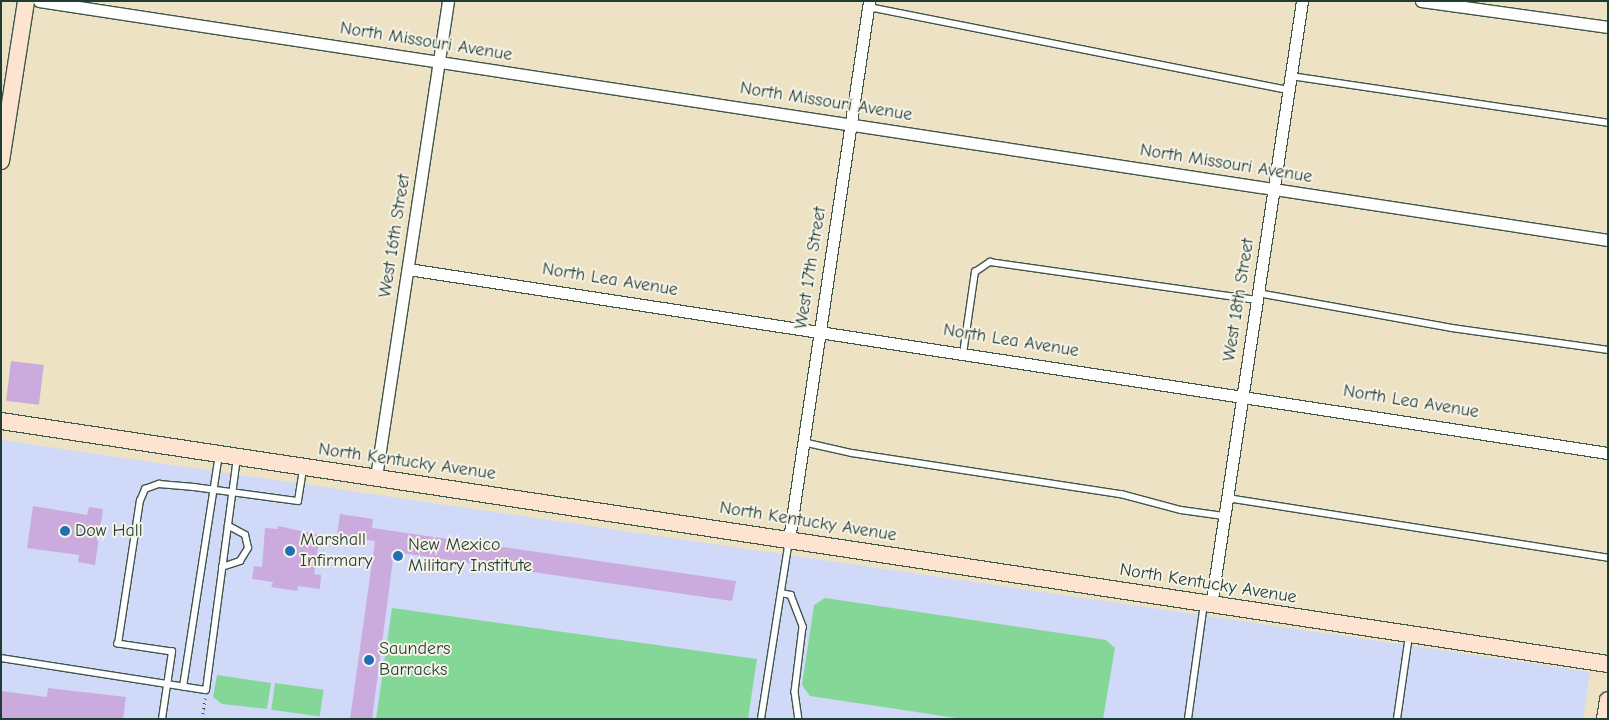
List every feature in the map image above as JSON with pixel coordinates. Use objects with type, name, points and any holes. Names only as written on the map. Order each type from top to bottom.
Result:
[{"type":"street","points":[[1,161],[4,127],[26,1]]},
{"type":"street","name":"North Missouri Avenue","points":[[39,1],[851,123],[1608,240]]},
{"type":"street","name":"West 16th Street","points":[[376,477],[448,1]]},
{"type":"street","name":"West 18th Street","points":[[1208,604],[1227,498],[1302,1]]},
{"type":"street","points":[[1421,1],[1608,27]]},
{"type":"street","name":"West 17th Street","points":[[789,539],[869,4]]},
{"type":"street","name":"North Lea Avenue","points":[[408,269],[1608,452]]},
{"type":"street","name":"North Kentucky Avenue","points":[[1,421],[1608,664]]},
{"type":"street","points":[[1605,719],[1608,700]]},
{"type":"lane","points":[[869,4],[1289,90]]},
{"type":"lane","points":[[1291,76],[1608,123]]},
{"type":"lane","points":[[963,354],[975,272],[990,262],[1258,296],[1452,328],[1608,350]]},
{"type":"lane","points":[[803,442],[852,453],[1121,494],[1181,510],[1224,516]]},
{"type":"lane","points":[[183,687],[219,455]]},
{"type":"lane","points":[[1,658],[206,690],[237,457]]},
{"type":"lane","points":[[162,719],[172,652],[118,644],[140,501],[146,489],[160,484],[298,501],[303,466]]},
{"type":"lane","points":[[1227,498],[1608,558]]},
{"type":"lane","points":[[222,567],[240,560],[248,548],[245,535],[228,526]]},
{"type":"lane","points":[[762,719],[789,539]]},
{"type":"lane","points":[[781,593],[791,595],[803,627],[795,692],[799,719]]},
{"type":"lane","points":[[1188,719],[1208,604]]},
{"type":"lane","points":[[1397,719],[1409,634]]},
{"type":"path","points":[[202,719],[206,690]]},
{"type":"shaded area","name":"New Mexico Military Institute","points":[[1,440],[1590,672],[1583,719],[1,719]]},
{"type":"green space","points":[[825,598],[1106,640],[1115,648],[1103,719],[963,719],[810,696],[802,685],[814,605]]},
{"type":"green space","points":[[392,608],[757,659],[748,719],[376,719]]},
{"type":"green space","points":[[217,675],[271,683],[267,709],[222,704],[213,697]]},
{"type":"green space","points":[[275,683],[324,690],[320,717],[271,710]]},
{"type":"building","points":[[11,361],[44,365],[39,405],[6,401]]},
{"type":"building","name":"Dow Hall","points":[[33,506],[87,515],[89,507],[103,509],[95,565],[78,562],[79,555],[27,548]]},
{"type":"building","name":"Saunders Barracks","points":[[340,514],[373,519],[372,528],[736,581],[732,601],[394,552],[372,719],[350,719],[375,541],[337,535]]},
{"type":"building","name":"Marshall Infirmary","points":[[278,526],[320,535],[314,574],[321,575],[320,589],[298,586],[297,591],[271,587],[273,582],[252,579],[254,566],[262,567],[265,528],[278,529]]},
{"type":"building","points":[[48,688],[126,697],[123,719],[1,719],[1,691],[47,697]]},
{"type":"place","name":"Dow Hall","points":[[65,531]]},
{"type":"place","name":"Marshall Infirmary","points":[[290,551]]},
{"type":"place","name":"New Mexico Military Institute","points":[[398,556]]},
{"type":"place","name":"Saunders Barracks","points":[[369,660]]}]
